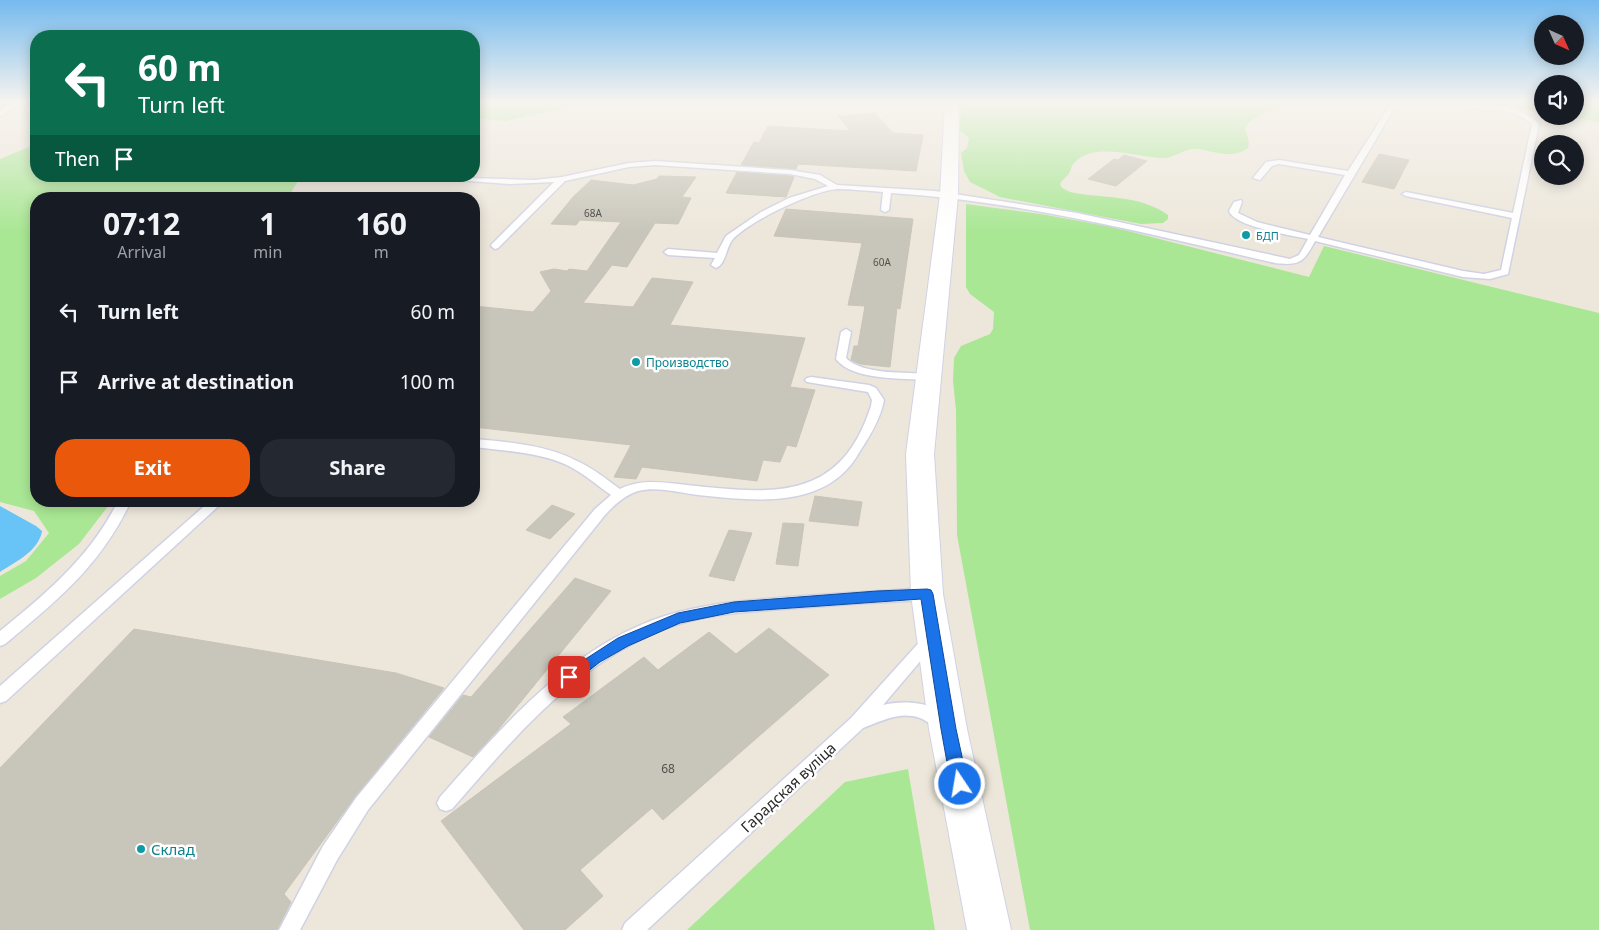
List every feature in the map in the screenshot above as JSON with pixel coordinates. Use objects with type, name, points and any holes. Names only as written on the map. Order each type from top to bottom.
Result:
[{"type":"main road","points":[[951,145],[949,194],[920,454],[927,594],[948,729],[989,930]]},
{"type":"lane","points":[[716,265],[729,238],[769,211],[792,200],[835,187],[949,194],[1119,224],[1283,262],[1300,259],[1368,145]]},
{"type":"lane","points":[[1238,202],[1233,211],[1238,218],[1254,224],[1463,274],[1491,276],[1505,272],[1531,145]]},
{"type":"lane","points":[[1257,178],[1269,164],[1279,162],[1350,174]]},
{"type":"lane","points":[[480,180],[522,183],[562,179],[629,164],[655,163],[795,172],[817,177],[835,187]]},
{"type":"lane","points":[[495,246],[562,179]]},
{"type":"lane","points":[[885,210],[887,190]]},
{"type":"lane","points":[[1406,194],[1516,216]]},
{"type":"lane","points":[[668,252],[720,256]]},
{"type":"lane","points":[[846,332],[841,358],[846,365],[868,371],[929,377]]},
{"type":"lane","points":[[289,930],[330,853],[362,804],[600,512],[620,494],[633,488],[649,485],[752,496],[781,495],[808,489],[840,471],[856,450],[875,411],[878,400],[872,390],[864,387],[811,380]]},
{"type":"lane","points":[[480,444],[522,449],[556,457],[586,471],[620,494]]},
{"type":"lane","points":[[0,640],[58,591],[90,560],[110,534],[122,507]]},
{"type":"lane","points":[[0,696],[211,507]]},
{"type":"lane","points":[[446,803],[514,727],[542,700],[595,658],[650,628],[678,618],[734,607],[927,594]]},
{"type":"lane","name":"Гарадская вуліца","points":[[632,930],[857,723],[934,635]]},
{"type":"lane","points":[[857,723],[888,709],[902,707],[928,714],[948,729]]},
{"type":"green space","points":[[968,145],[1248,145],[1248,148],[1242,152],[1235,154],[1193,149],[1164,158],[1118,152],[1094,153],[1084,156],[1074,163],[1068,175],[1060,184],[1062,188],[1070,192],[1133,200],[1157,208],[1168,215],[1168,219],[1163,223],[1141,224],[1000,197],[970,182],[964,171],[961,153]]},
{"type":"green space","points":[[30,146],[30,182],[297,182],[291,192],[30,192],[30,507],[107,507],[79,544],[36,578],[0,599],[0,576],[26,561],[49,533],[34,511],[0,502],[0,159]]},
{"type":"green space","points":[[966,204],[1041,214],[1112,227],[1309,277],[1324,246],[1599,313],[1599,930],[1030,930],[957,535],[954,358],[961,346],[990,334],[993,329],[994,312],[970,294],[966,287]]},
{"type":"green space","points":[[908,769],[935,930],[687,930],[845,782]]},
{"type":"water","points":[[0,506],[42,531],[40,538],[31,550],[0,572]]},
{"type":"building","points":[[752,145],[921,145],[916,171],[798,164],[796,169],[741,165]]},
{"type":"building","points":[[1379,154],[1409,160],[1394,189],[1362,182]]},
{"type":"building","points":[[1124,155],[1147,161],[1116,186],[1088,179],[1114,159],[1118,160]]},
{"type":"building","points":[[737,172],[794,177],[786,197],[726,193]]},
{"type":"building","name":"Производство","points":[[659,176],[696,177],[682,197],[691,198],[678,224],[655,223],[627,267],[612,265],[583,303],[633,307],[652,278],[693,282],[670,325],[805,338],[790,387],[815,390],[796,447],[787,445],[780,462],[763,460],[757,481],[642,467],[636,479],[614,477],[631,445],[480,428],[480,307],[533,312],[551,291],[540,272],[554,269],[587,271],[621,222],[580,220],[576,225],[551,224],[573,197],[591,180],[633,185],[657,179]]},
{"type":"building","points":[[786,209],[913,219],[900,309],[897,308],[890,367],[860,364],[851,360],[854,346],[858,346],[865,306],[848,305],[862,243],[774,236]]},
{"type":"building","points":[[815,496],[862,502],[858,526],[809,521]]},
{"type":"building","points":[[552,505],[575,514],[550,539],[526,530]]},
{"type":"building","points":[[783,523],[804,524],[798,566],[776,564]]},
{"type":"building","points":[[729,530],[752,533],[734,581],[709,576]]},
{"type":"building","points":[[575,578],[611,591],[497,731],[473,757],[429,737],[463,695],[471,697]]},
{"type":"building","points":[[769,628],[829,675],[663,820],[652,808],[580,870],[603,896],[565,930],[524,930],[441,821],[571,724],[563,717],[644,657],[658,670],[709,632],[736,654]]},
{"type":"building","name":"Склад","points":[[134,629],[396,673],[444,688],[355,797],[284,894],[291,902],[277,930],[0,930],[0,768]]},
{"type":"place","name":"БДП","points":[[1246,235]]},
{"type":"place","name":"Производство","points":[[636,362]]},
{"type":"place","name":"Склад","points":[[141,849]]},
{"type":"route","points":[[569,677],[595,658],[623,642],[650,628],[678,618],[734,607],[927,594],[948,729],[960,784]]}]
